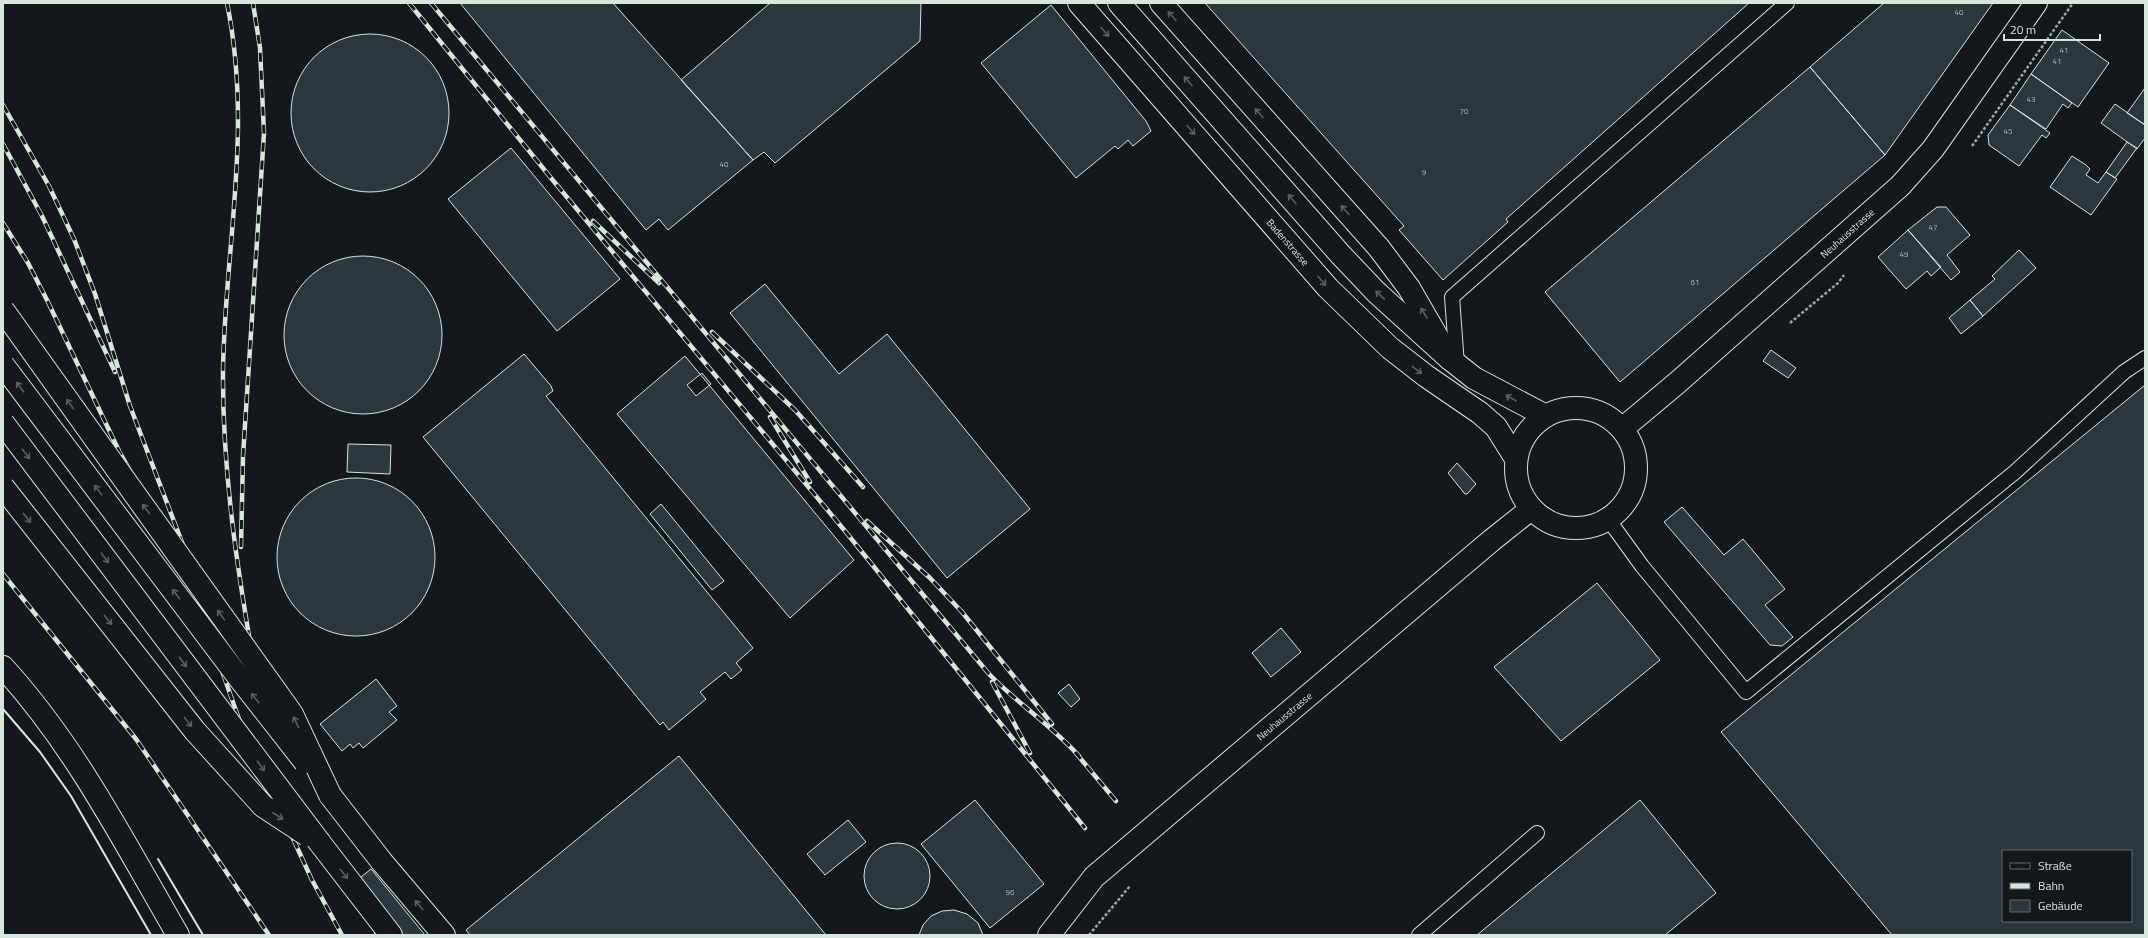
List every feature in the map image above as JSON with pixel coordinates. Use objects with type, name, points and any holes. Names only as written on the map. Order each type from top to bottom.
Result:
[{"type":"main road","name":"Badenstrasse","points":[[1079,3],[1333,293],[1395,353],[1480,413],[1496,427],[1516,460]]},
{"type":"main road","points":[[1119,3],[1261,162],[1345,260],[1381,297],[1474,378],[1546,416]]},
{"type":"main road","points":[[1161,3],[1379,248],[1409,288],[1454,362]]},
{"type":"main road","name":"Neuhausstrasse","points":[[1622,429],[1677,384],[1900,186],[1933,149],[2036,3]]},
{"type":"main road","points":[[3,310],[292,714],[330,795]]},
{"type":"main road","points":[[3,365],[235,673],[382,862],[444,935]]},
{"type":"main road","points":[[1563,409],[1583,409],[1607,416],[1622,429],[1631,444],[1636,460],[1636,477],[1621,508],[1608,519],[1593,526],[1576,529],[1560,527],[1544,520],[1532,509],[1521,494],[1516,478],[1516,460],[1521,443],[1529,430],[1546,416],[1563,409]]},
{"type":"main road","points":[[3,423],[391,935]]},
{"type":"main road","points":[[3,487],[195,731],[263,806],[320,843]]},
{"type":"main road","name":"Neuhausstrasse","points":[[1049,935],[1094,877],[1492,540],[1532,509]]},
{"type":"main road","points":[[3,667],[48,720],[79,765],[178,935]]},
{"type":"lane","points":[[1454,362],[1452,297],[1787,3]]},
{"type":"lane","points":[[1608,519],[1642,566],[1746,692],[2015,472],[2124,372],[2145,358]]},
{"type":"lane","points":[[1419,935],[1537,833]]},
{"type":"building","points":[[460,3],[613,3],[753,160],[668,230],[659,219],[646,230]]},
{"type":"building","points":[[770,3],[921,3],[920,41],[775,163],[764,152],[753,160],[681,80]]},
{"type":"building","points":[[1205,3],[1749,3],[1506,219],[1508,222],[1443,280],[1399,230],[1404,226]]},
{"type":"building","points":[[1884,3],[1993,3],[1885,155],[1810,67]]},
{"type":"building","points":[[1051,5],[1146,121],[1151,131],[1133,146],[1128,140],[1118,149],[1115,146],[1076,178],[981,63]]},
{"type":"building","points":[[2062,30],[2109,63],[2078,107],[2031,74]]},
{"type":"building","points":[[370,34],[400,40],[414,47],[426,57],[436,69],[443,83],[449,113],[443,143],[436,157],[426,169],[414,179],[400,186],[370,192],[340,186],[326,179],[314,169],[304,157],[297,143],[291,113],[297,83],[304,69],[314,57],[326,47],[340,40]]},
{"type":"building","points":[[1810,67],[1885,155],[1620,382],[1545,292]]},
{"type":"building","points":[[2031,74],[2072,103],[2068,108],[2063,104],[2046,129],[2010,105]]},
{"type":"building","points":[[2145,88],[2145,125],[2127,113]]},
{"type":"building","points":[[2115,104],[2145,125],[2145,138],[2137,149],[2101,123]]},
{"type":"building","points":[[2010,105],[2050,133],[2046,138],[2042,135],[2019,166],[1989,145],[1988,135]]},
{"type":"building","points":[[2127,142],[2137,148],[2115,178],[2106,172]]},
{"type":"building","points":[[511,148],[620,279],[557,331],[448,199]]},
{"type":"building","points":[[2072,156],[2090,169],[2086,175],[2098,183],[2106,172],[2117,179],[2091,215],[2050,187]]},
{"type":"building","points":[[1937,207],[1946,207],[1970,235],[1947,255],[1960,272],[1951,280],[1908,230]]},
{"type":"building","points":[[1908,230],[1941,267],[1931,276],[1927,271],[1906,289],[1878,257]]},
{"type":"building","points":[[2019,250],[2036,268],[1983,316],[1970,300],[1995,279],[1992,276]]},
{"type":"building","points":[[363,256],[393,262],[407,269],[419,279],[429,291],[436,305],[442,335],[436,365],[429,379],[419,391],[407,401],[393,408],[363,414],[333,408],[319,401],[307,391],[297,379],[290,365],[284,335],[290,305],[297,291],[307,279],[319,269],[333,262]]},
{"type":"building","points":[[765,284],[839,374],[887,334],[1030,509],[947,578],[730,313]]},
{"type":"building","points":[[1970,300],[1983,316],[1961,334],[1949,318]]},
{"type":"building","points":[[1771,350],[1796,368],[1788,378],[1763,361]]},
{"type":"building","points":[[524,354],[551,386],[553,391],[546,396],[753,648],[736,663],[742,670],[731,679],[725,672],[700,692],[706,699],[669,730],[663,722],[660,725],[423,437]]},
{"type":"building","points":[[685,356],[854,560],[790,618],[617,414]]},
{"type":"building","points":[[702,373],[711,384],[696,396],[687,385]]},
{"type":"building","points":[[2145,385],[2145,935],[1892,935],[1721,732]]},
{"type":"building","points":[[348,444],[391,445],[390,474],[347,472]]},
{"type":"building","points":[[1457,463],[1476,484],[1467,494],[1465,494],[1448,473]]},
{"type":"building","points":[[348,478],[364,478],[379,481],[393,487],[412,501],[422,513],[432,534],[435,557],[432,580],[422,601],[412,613],[400,623],[379,633],[364,636],[348,636],[333,633],[312,623],[300,613],[290,601],[280,580],[277,565],[277,549],[280,534],[290,513],[300,501],[312,491],[333,481]]},
{"type":"building","points":[[661,504],[724,581],[712,590],[650,514]]},
{"type":"building","points":[[1682,507],[1724,555],[1743,539],[1785,589],[1765,605],[1793,637],[1782,646],[1770,645],[1664,522]]},
{"type":"building","points":[[1597,583],[1660,660],[1561,741],[1494,667]]},
{"type":"building","points":[[1281,628],[1301,652],[1271,677],[1252,653]]},
{"type":"building","points":[[376,679],[397,706],[389,712],[397,720],[363,748],[359,743],[353,748],[350,744],[342,751],[320,724]]},
{"type":"building","points":[[1069,684],[1080,699],[1071,707],[1058,693]]},
{"type":"building","points":[[679,756],[826,935],[470,935],[466,930]]},
{"type":"building","points":[[975,800],[1044,884],[990,928],[921,844]]},
{"type":"building","points":[[1640,800],[1716,893],[1665,935],[1477,935]]},
{"type":"building","points":[[848,820],[866,842],[825,875],[807,854]]},
{"type":"building","points":[[897,843],[909,846],[920,853],[927,864],[930,876],[927,888],[920,899],[909,906],[897,909],[885,906],[874,899],[867,888],[864,876],[867,864],[874,853],[885,846]]},
{"type":"building","points":[[371,869],[425,935],[373,935],[379,930],[346,889]]},
{"type":"building","points":[[954,910],[967,914],[978,923],[983,935],[919,935],[923,925],[931,916],[942,911]]},
{"type":"railway","points":[[227,3],[234,50],[238,96],[238,142],[223,370],[226,458],[241,588],[263,718]]},
{"type":"railway","points":[[241,547],[243,456],[264,133],[260,48],[253,3]]},
{"type":"railway","points":[[409,3],[551,178],[845,531],[1085,828]]},
{"type":"railway","points":[[431,3],[989,674],[1057,734],[1079,756]]},
{"type":"railway","points":[[3,105],[49,186],[74,239],[95,294],[130,406],[188,558]]},
{"type":"railway","points":[[3,144],[42,216],[115,372]]},
{"type":"railway","points":[[593,221],[659,283]]},
{"type":"railway","points":[[3,223],[28,263],[47,300],[119,451],[195,587],[214,648],[241,725],[312,880],[342,935]]},
{"type":"railway","points":[[712,332],[795,410],[863,487]]},
{"type":"railway","points":[[770,417],[810,482]]},
{"type":"railway","points":[[867,521],[930,578],[962,612],[1052,724]]},
{"type":"railway","points":[[3,574],[136,739],[269,935]]},
{"type":"railway","points":[[992,682],[1030,753]]},
{"type":"railway","points":[[1075,752],[1116,801]]},
{"type":"wall","points":[[3,709],[40,752],[71,796],[151,935]]},
{"type":"wall","points":[[158,859],[203,935]]}]
